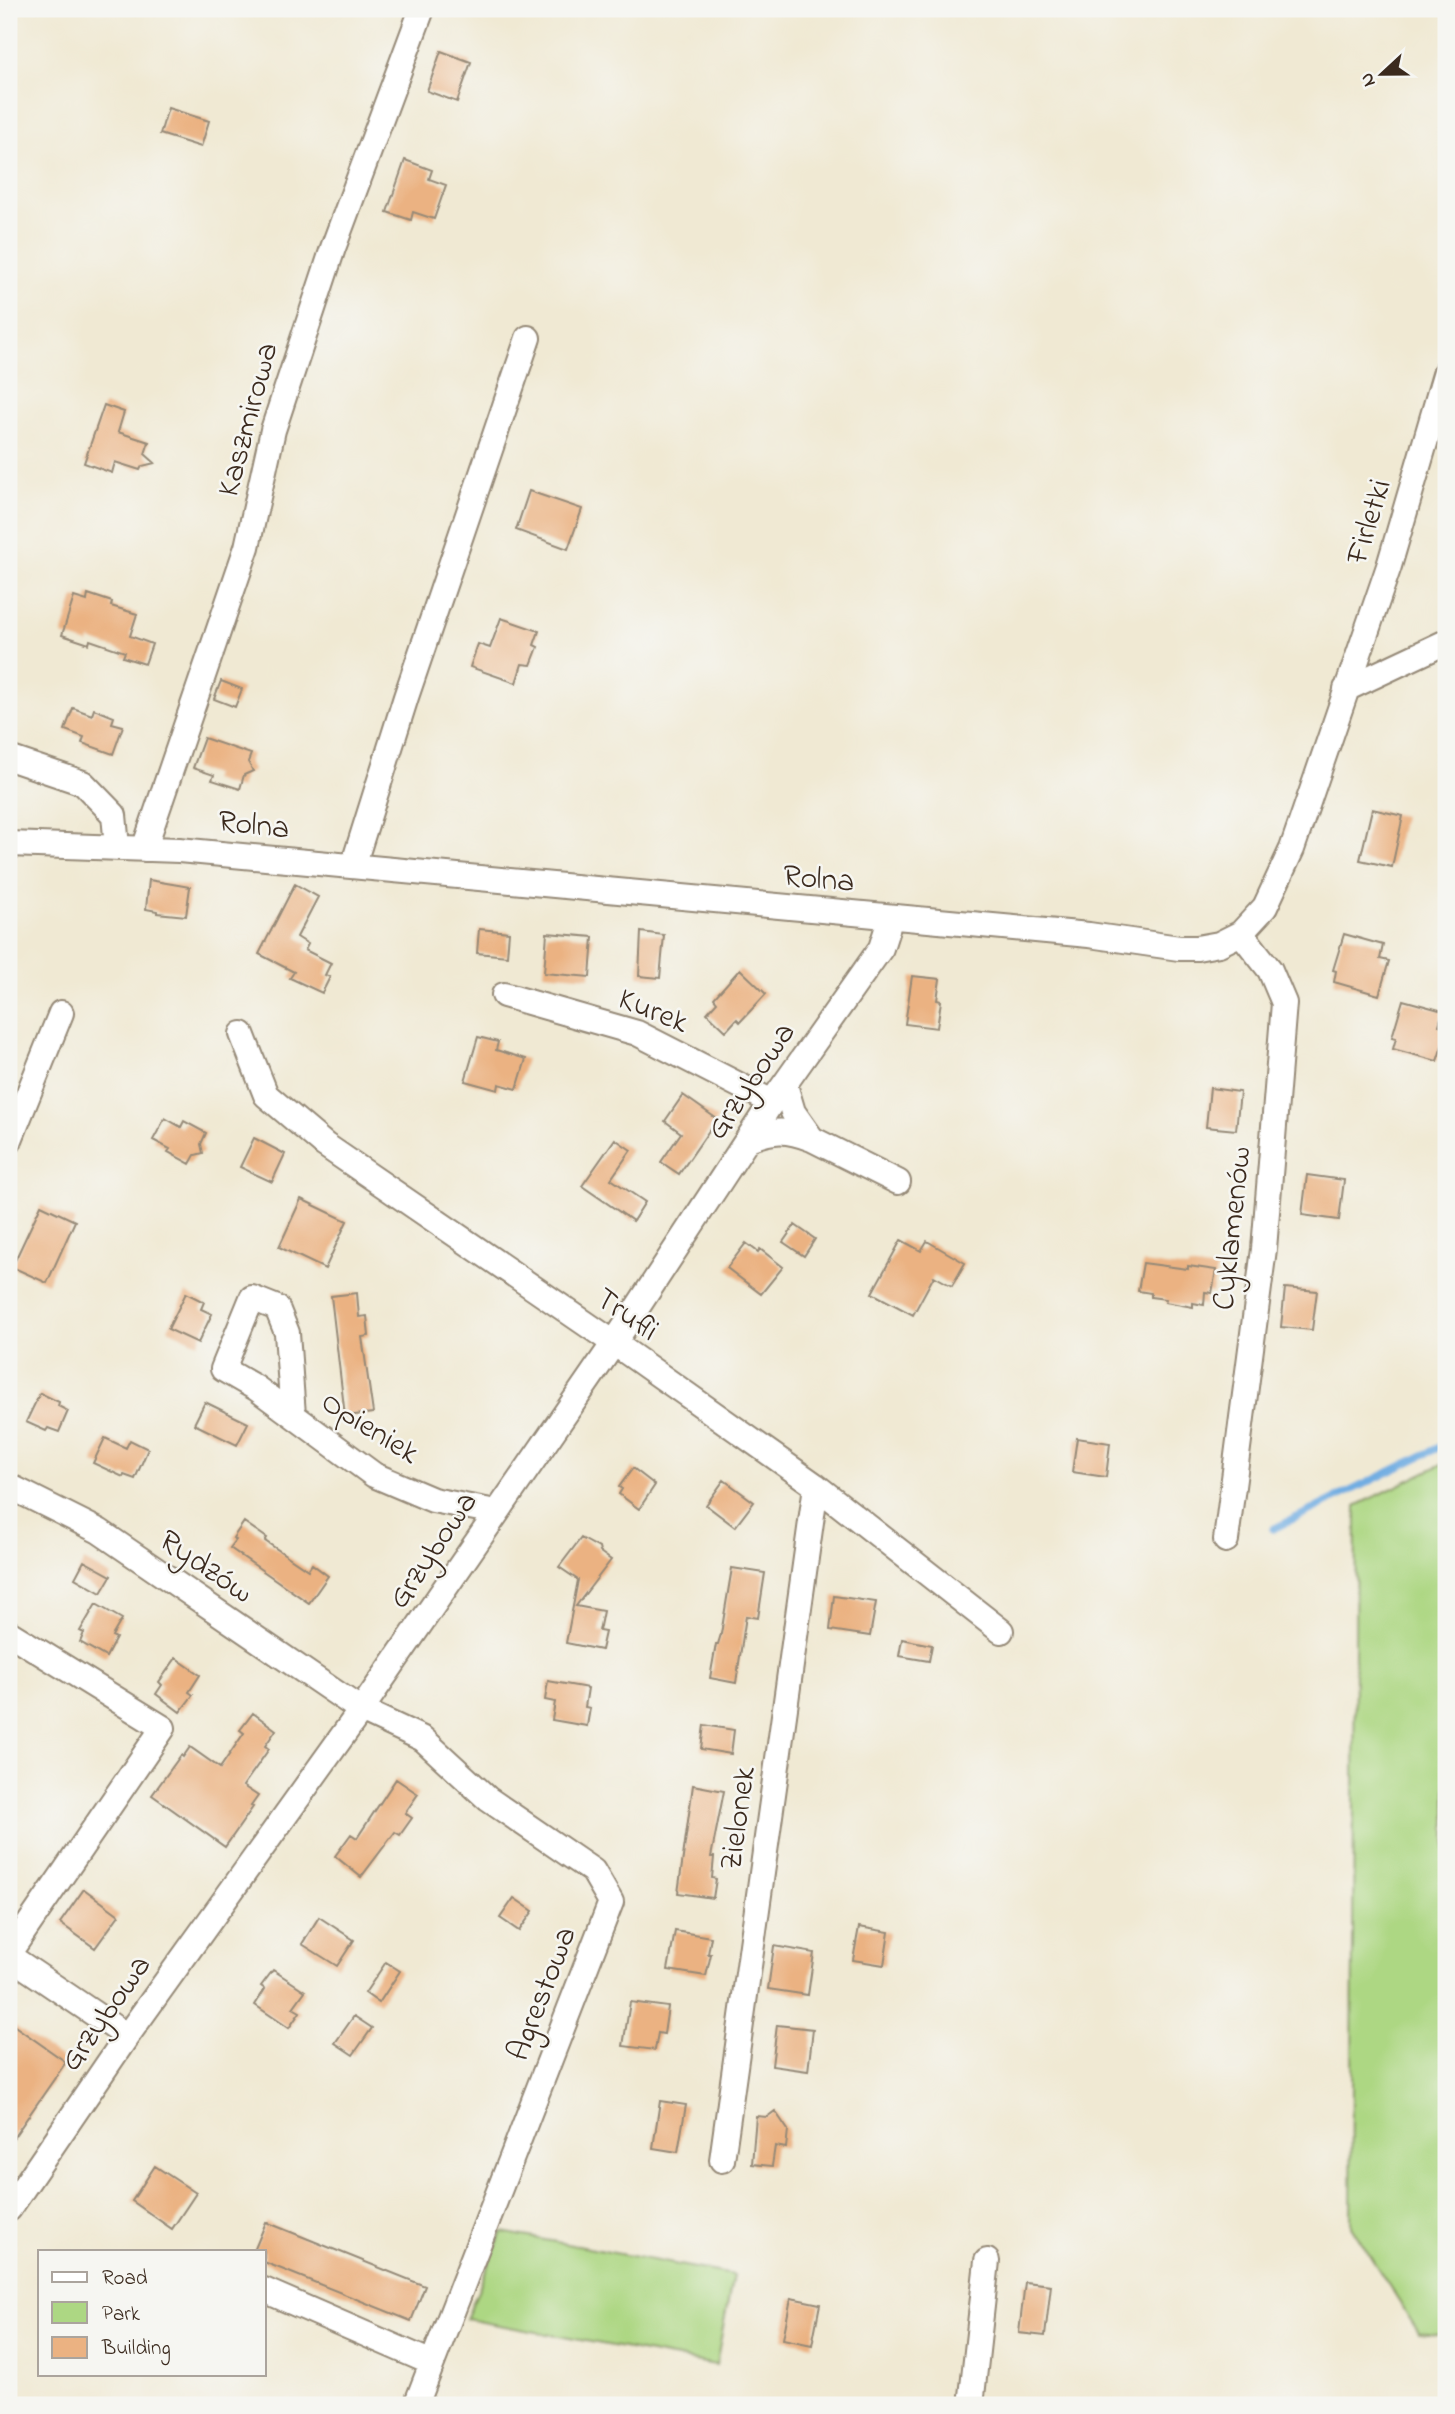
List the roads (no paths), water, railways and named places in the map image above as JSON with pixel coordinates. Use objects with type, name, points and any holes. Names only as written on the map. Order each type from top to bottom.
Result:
[{"type":"street","name":"Kaszmirowa","points":[[144,849],[247,547],[273,430],[333,247],[422,9]]},
{"type":"street","points":[[353,866],[528,338]]},
{"type":"street","name":"Firletki","points":[[1346,690],[1389,566],[1446,371]]},
{"type":"street","points":[[1346,690],[1446,642]]},
{"type":"street","name":"Rolna","points":[[9,844],[179,850],[1089,935],[1179,948],[1197,948],[1219,944],[1241,933],[1253,923],[1273,892],[1292,849],[1346,690]]},
{"type":"street","points":[[9,758],[83,783],[114,814],[117,847]]},
{"type":"street","name":"Grzybowa","points":[[9,2208],[127,2036],[362,1710],[614,1343],[778,1093],[881,948],[891,917]]},
{"type":"street","name":"Cyklamenów","points":[[1226,1540],[1264,1249],[1284,1003],[1270,970],[1241,933]]},
{"type":"street","name":"Kurek","points":[[504,995],[637,1033],[778,1093]]},
{"type":"street","points":[[9,1142],[61,1013]]},
{"type":"street","name":"Trufli","points":[[242,1034],[266,1095],[325,1145],[614,1343],[816,1486],[1001,1632]]},
{"type":"street","points":[[778,1093],[812,1139]]},
{"type":"street","points":[[748,1139],[769,1131],[791,1131],[898,1182]]},
{"type":"street","name":"Opieniek","points":[[293,1415],[374,1475],[433,1500],[496,1512]]},
{"type":"street","name":"Rydzów","points":[[9,1486],[99,1531],[362,1710]]},
{"type":"street","name":"Zielonek","points":[[722,2160],[816,1486]]},
{"type":"street","points":[[9,1633],[163,1728],[9,1955],[127,2036]]},
{"type":"street","name":"Agrestowa","points":[[362,1710],[423,1740],[488,1800],[593,1871],[611,1902],[416,2405]]},
{"type":"street","points":[[971,2405],[987,2261]]},
{"type":"street","points":[[266,2291],[432,2362]]},
{"type":"waterway","points":[[1273,1529],[1446,1444]]}]
